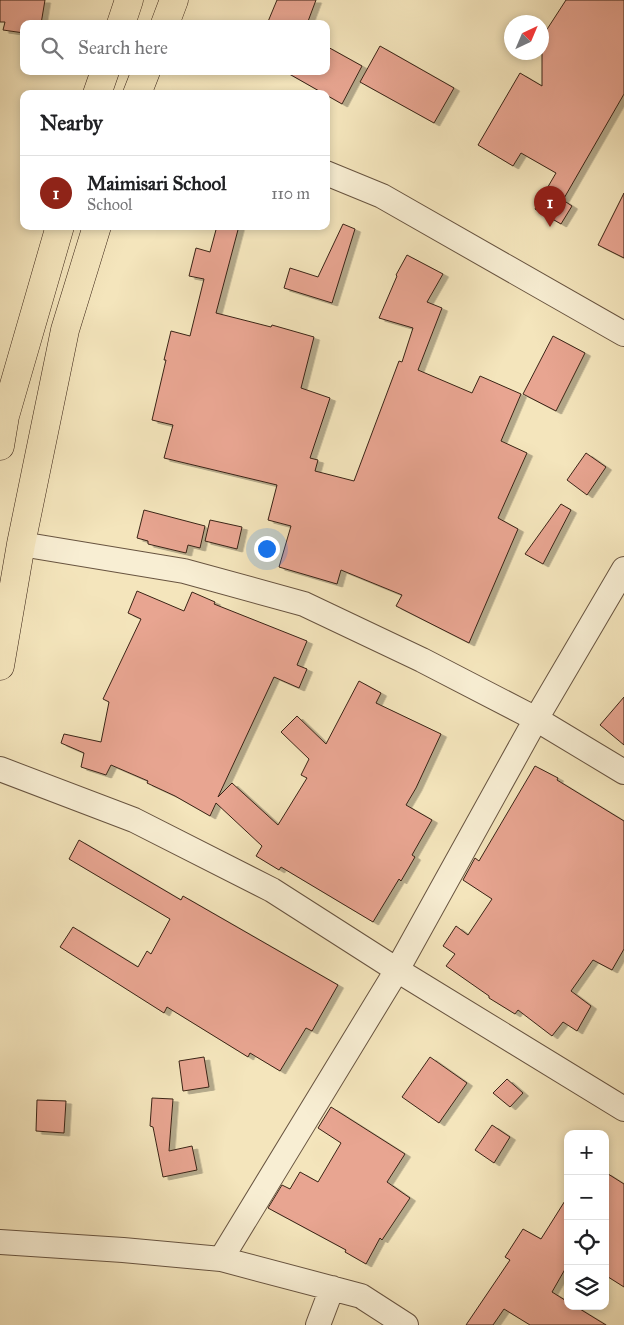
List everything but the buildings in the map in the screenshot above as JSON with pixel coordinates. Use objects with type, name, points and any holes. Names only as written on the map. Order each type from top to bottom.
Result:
[{"type":"highway","points":[[122,20],[129,0]]},
{"type":"highway","points":[[166,20],[174,0]]},
{"type":"highway","points":[[98,90],[104,75]]},
{"type":"highway","points":[[139,90],[144,75]]},
{"type":"highway","points":[[0,446],[5,416],[59,230]]},
{"type":"highway","points":[[0,666],[21,544],[65,330],[95,230]]},
{"type":"street","points":[[330,175],[382,196],[624,334]]},
{"type":"street","points":[[21,544],[184,571],[304,604],[422,660],[536,719],[624,772]]},
{"type":"street","points":[[221,1259],[397,970],[536,719],[624,569]]},
{"type":"street","points":[[0,769],[134,820],[272,890],[397,970],[624,1109]]},
{"type":"street","points":[[0,1242],[221,1259],[361,1296],[406,1325]]},
{"type":"street","points":[[318,1325],[332,1288]]},
{"type":"place","name":"Maimisari School","points":[[550,227]]}]
